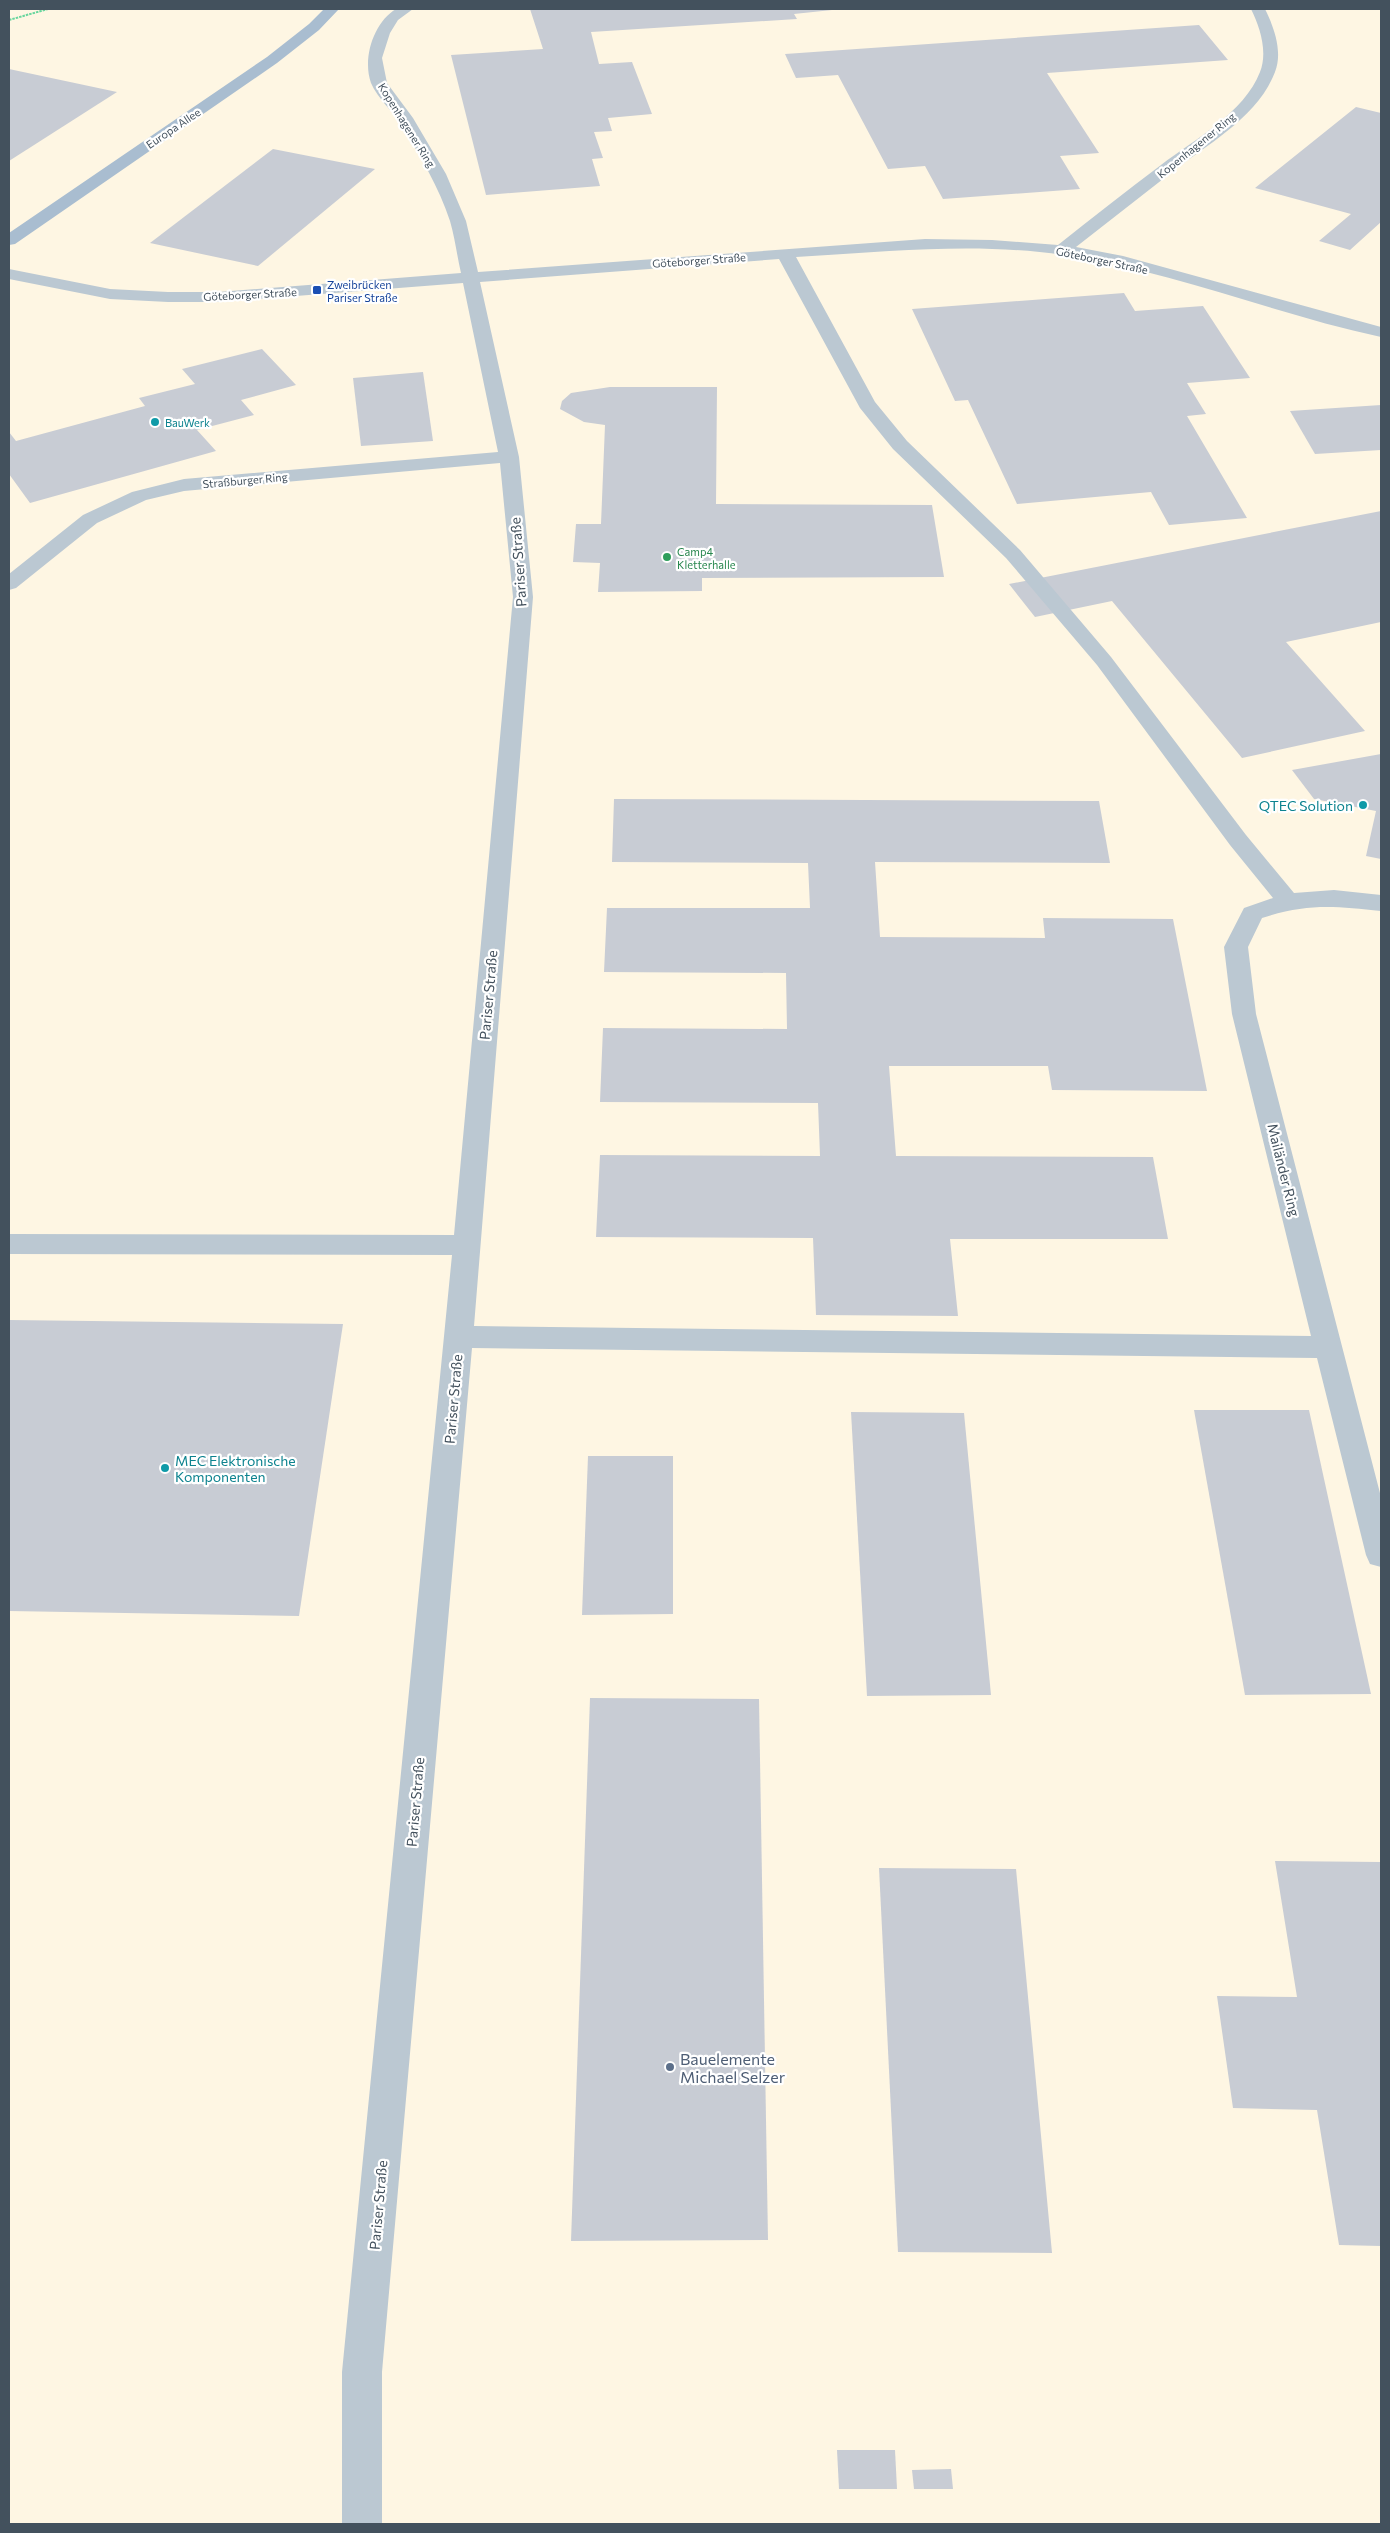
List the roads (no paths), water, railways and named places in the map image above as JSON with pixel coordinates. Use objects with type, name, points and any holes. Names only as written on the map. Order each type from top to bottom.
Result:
[{"type":"main road","name":"Europa Allee","points":[[9,240],[272,60],[332,9]]},
{"type":"street","name":"Kopenhagener Ring","points":[[406,9],[393,16],[382,33],[375,58],[379,83],[405,118],[438,174],[458,221],[470,277]]},
{"type":"street","name":"Kopenhagener Ring","points":[[1062,250],[1234,116],[1260,87],[1268,70],[1270,56],[1265,22],[1258,9]]},
{"type":"street","name":"Göteborger Straße","points":[[9,274],[110,294],[168,297],[227,296],[785,253],[925,244],[992,245],[1062,250],[1117,260],[1381,332]]},
{"type":"street","points":[[785,253],[867,404],[900,445],[1013,554],[1092,646],[1238,840],[1288,901]]},
{"type":"street","name":"Pariser Straße","points":[[362,2524],[362,2372],[459,1337],[523,596],[509,457],[470,277]]},
{"type":"street","name":"Straßburger Ring","points":[[9,584],[90,519],[139,496],[184,485],[509,457]]},
{"type":"street","name":"Mailänder Ring","points":[[1381,903],[1334,898],[1288,901],[1252,913],[1236,948],[1244,1014],[1381,1555]]},
{"type":"street","points":[[9,1244],[467,1245]]},
{"type":"street","points":[[459,1337],[1329,1347]]},
{"type":"place","name":"Zweibrücken Pariser Straße","points":[[317,290]]},
{"type":"place","name":"BauWerk","points":[[155,422]]},
{"type":"place","name":"Camp4 Kletterhalle","points":[[667,557]]},
{"type":"place","name":"QTEC Solution","points":[[1363,805]]},
{"type":"place","name":"MEC Elektronische Komponenten","points":[[165,1468]]},
{"type":"place","name":"Bauelemente Michael Selzer","points":[[670,2067]]}]
